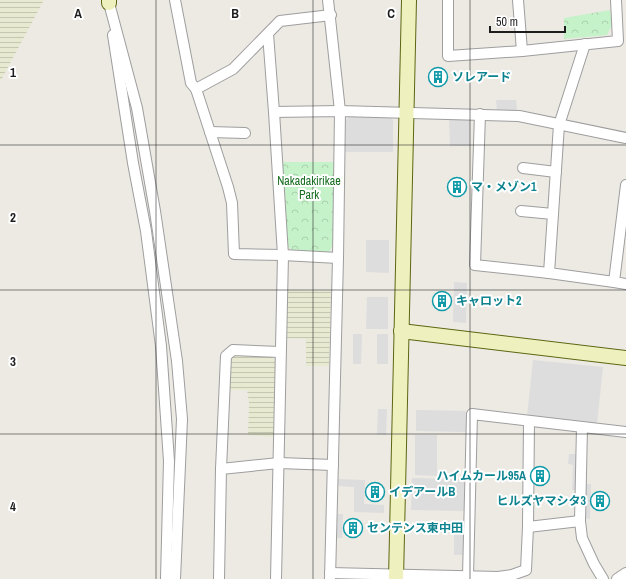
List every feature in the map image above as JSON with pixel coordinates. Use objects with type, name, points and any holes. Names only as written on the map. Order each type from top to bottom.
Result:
[{"type":"street","points":[[175,0],[191,83],[196,89],[232,203],[234,254],[283,254],[338,258]]},
{"type":"street","points":[[328,0],[340,111],[330,576],[498,577],[512,575],[526,570],[529,421]]},
{"type":"street","points":[[396,577],[409,0]]},
{"type":"street","points":[[448,0],[448,56],[522,51],[618,41],[616,0]]},
{"type":"street","points":[[518,0],[522,51]]},
{"type":"street","points":[[109,2],[119,75],[146,231],[161,346],[169,461],[166,579]]},
{"type":"street","points":[[109,2],[121,42],[137,108],[159,234],[176,361],[182,419],[175,579]]},
{"type":"street","points":[[196,89],[233,69],[280,21],[330,15]]},
{"type":"street","points":[[268,34],[283,254],[276,579]]},
{"type":"street","points":[[549,273],[559,125],[585,44]]},
{"type":"street","points":[[274,112],[407,112],[519,116],[626,138]]},
{"type":"street","points":[[480,114],[475,266],[549,273],[626,284]]},
{"type":"street","points":[[210,132],[245,133]]},
{"type":"street","points":[[523,168],[556,172]]},
{"type":"street","points":[[614,282],[626,184]]},
{"type":"street","points":[[521,211],[553,214]]},
{"type":"street","points":[[401,331],[626,358]]},
{"type":"street","points":[[219,579],[221,469],[226,356],[233,350],[280,352]]},
{"type":"street","points":[[468,576],[472,414],[626,432]]},
{"type":"street","points":[[582,427],[580,521],[582,538],[603,579]]},
{"type":"street","points":[[221,469],[279,463],[333,465]]},
{"type":"street","points":[[528,527],[580,521]]},
{"type":"green space","points":[[0,0],[44,0],[0,82]]},
{"type":"green space","points":[[610,10],[612,25],[607,35],[564,39],[564,18]]},
{"type":"green space","name":"Nakadakirikae Park","points":[[281,162],[334,162],[333,244],[329,253],[293,252],[287,245]]},
{"type":"green space","points":[[285,290],[331,291],[329,366],[306,366],[306,339],[284,338]]},
{"type":"green space","points":[[234,354],[270,355],[276,362],[274,437],[248,435],[249,403],[247,390],[228,390],[228,360]]},
{"type":"shaded area","points":[[496,100],[516,100],[517,110],[497,111]]},
{"type":"shaded area","points":[[387,115],[393,120],[393,152],[345,152],[346,120],[350,116]]},
{"type":"shaded area","points":[[449,117],[466,117],[470,121],[470,146],[450,146]]},
{"type":"shaded area","points":[[366,240],[389,240],[389,273],[366,272]]},
{"type":"shaded area","points":[[454,282],[467,283],[466,323],[453,322]]},
{"type":"shaded area","points":[[367,297],[388,297],[388,329],[366,329]]},
{"type":"shaded area","points":[[353,334],[362,334],[361,364],[353,364]]},
{"type":"shaded area","points":[[377,334],[388,334],[388,364],[377,364]]},
{"type":"shaded area","points":[[533,360],[603,367],[597,424],[527,417]]},
{"type":"shaded area","points":[[378,409],[387,409],[386,435],[377,434]]},
{"type":"shaded area","points":[[416,410],[466,411],[466,432],[416,431]]},
{"type":"shaded area","points":[[415,435],[437,435],[437,476],[415,475]]},
{"type":"shaded area","points":[[569,454],[577,454],[576,490],[572,490],[573,465],[568,464]]},
{"type":"shaded area","points":[[412,478],[464,479],[464,511],[411,510]]},
{"type":"shaded area","points":[[338,479],[365,480],[364,504],[384,505],[384,513],[354,512],[354,487],[338,486]]},
{"type":"shaded area","points":[[584,484],[591,484],[590,519],[583,518]]},
{"type":"shaded area","points":[[336,514],[343,514],[342,538],[335,538]]},
{"type":"shaded area","points":[[454,534],[463,534],[463,555],[454,555]]},
{"type":"place","name":"ソレアード","points":[[438,77]]},
{"type":"place","name":"マ・メゾン1","points":[[457,187]]},
{"type":"place","name":"キャロット2","points":[[442,301]]},
{"type":"place","name":"ハイムカール95A","points":[[540,476]]},
{"type":"place","name":"イデアールB","points":[[375,492]]},
{"type":"place","name":"ヒルズヤマシタ3","points":[[600,501]]},
{"type":"place","name":"センテンス東中田","points":[[353,528]]}]
